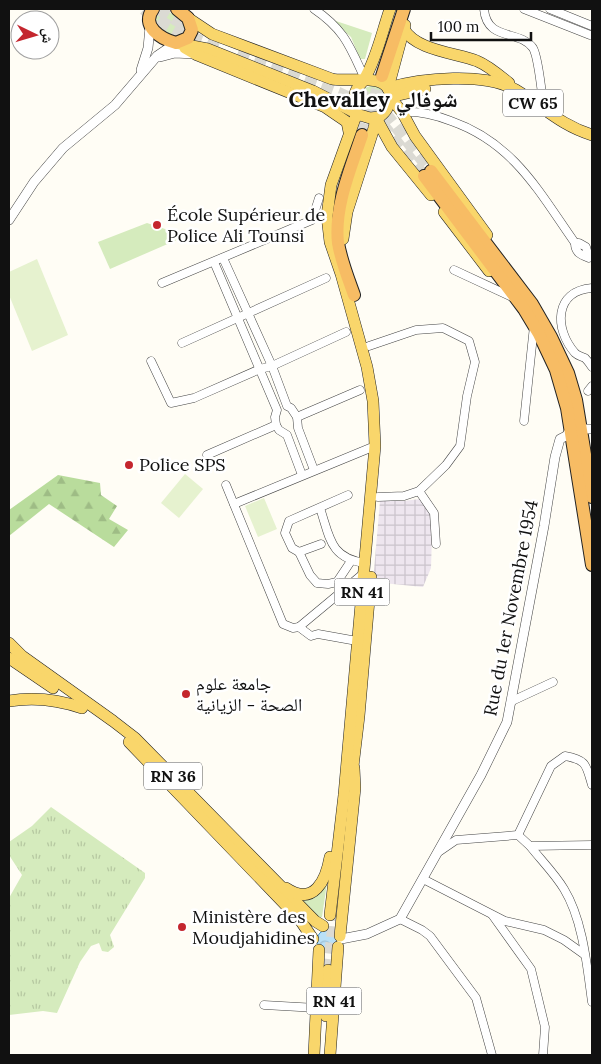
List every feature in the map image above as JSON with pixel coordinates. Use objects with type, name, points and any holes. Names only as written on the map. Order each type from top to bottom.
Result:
[{"type":"highway","points":[[138,9],[150,27],[162,38],[178,44],[190,35],[192,26],[188,18],[177,9]]},
{"type":"highway","points":[[150,27],[149,16],[153,9]]},
{"type":"highway","points":[[368,77],[395,9]]},
{"type":"highway","points":[[368,77],[404,9]]},
{"type":"highway","points":[[341,274],[333,238],[333,213],[338,188],[356,133]]},
{"type":"highway","points":[[354,295],[340,249],[338,229],[356,133]]},
{"type":"highway","points":[[427,173],[551,336],[568,372],[576,400],[592,497]]},
{"type":"highway","points":[[528,307],[534,325],[560,381],[566,401],[581,429],[592,565]]},
{"type":"main road","points":[[341,274],[330,242],[327,226],[327,206],[332,185],[356,133],[354,95],[358,86],[368,77],[390,9]]},
{"type":"main road","points":[[178,44],[208,49],[313,91],[356,113],[376,118],[388,109],[389,93],[410,9]]},
{"type":"main road","points":[[188,18],[215,36],[332,79],[368,77],[379,82],[389,93],[415,136],[464,203],[528,307]]},
{"type":"main road","points":[[404,29],[416,42],[482,63],[519,92]]},
{"type":"main road","points":[[178,44],[197,55],[325,107],[347,122],[356,133]]},
{"type":"main road","name":"CW 65","points":[[389,93],[400,85],[446,79],[497,82],[519,92],[573,128],[592,135]]},
{"type":"main road","points":[[389,93],[408,92],[470,79]]},
{"type":"main road","points":[[402,112],[401,99],[408,92]]},
{"type":"main road","points":[[376,118],[389,142],[475,255],[514,298],[528,307]]},
{"type":"main road","points":[[354,295],[344,250],[343,232],[347,212],[376,118]]},
{"type":"main road","points":[[366,152],[376,141],[389,142]]},
{"type":"main road","name":"RN 41","points":[[323,926],[328,901],[334,833],[350,761],[357,640],[375,446],[369,378],[341,274]]},
{"type":"main road","name":"RN 41","points":[[332,915],[350,761],[382,444],[381,410],[377,382],[354,295]]},
{"type":"main road","name":"RN 36","points":[[9,641],[22,656],[135,738],[272,878],[315,921],[323,926]]},
{"type":"main road","name":"RN 36","points":[[14,661],[112,729],[133,746],[300,920],[314,940]]},
{"type":"main road","points":[[9,701],[47,700],[82,708]]},
{"type":"main road","name":"RN 41","points":[[330,1055],[355,788],[350,761]]},
{"type":"main road","points":[[272,878],[289,890],[299,893],[308,893],[316,889],[326,875],[334,833]]},
{"type":"main road","points":[[323,926],[333,927],[340,941],[327,953],[315,946],[314,940],[316,931],[323,926]]},
{"type":"main road","name":"RN 41","points":[[314,1055],[319,950]]},
{"type":"main road","name":"RN 41","points":[[318,1055],[326,970],[324,1055]]},
{"type":"street","points":[[314,9],[334,26],[348,42],[368,77]]},
{"type":"street","points":[[484,9],[488,23],[492,28],[524,42],[533,49],[544,110]]},
{"type":"street","points":[[524,9],[592,32]]},
{"type":"street","points":[[550,9],[592,32]]},
{"type":"street","points":[[127,91],[146,60],[150,27]]},
{"type":"street","points":[[9,220],[34,182],[57,155],[117,98],[127,91],[157,56],[178,44]]},
{"type":"street","points":[[140,76],[165,55],[175,53],[197,55]]},
{"type":"street","points":[[402,112],[416,112],[456,122],[478,133],[503,150],[516,161],[575,243],[586,247],[591,260]]},
{"type":"street","points":[[162,283],[312,220],[319,198]]},
{"type":"street","points":[[223,258],[272,366],[287,406],[298,417],[298,428],[314,470]]},
{"type":"street","points":[[214,262],[277,410],[275,417],[276,426],[287,435],[302,475]]},
{"type":"street","points":[[454,270],[514,298]]},
{"type":"street","points":[[182,343],[326,278]]},
{"type":"street","points":[[592,288],[576,291],[569,296],[564,302],[561,314],[562,332],[576,355],[586,359],[592,368]]},
{"type":"street","points":[[524,421],[534,325]]},
{"type":"street","points":[[368,346],[416,330],[443,328],[469,341],[475,362],[467,396],[460,446],[446,465],[420,491],[404,496],[378,497]]},
{"type":"street","points":[[151,361],[172,403],[194,398],[260,369],[272,366],[346,332]]},
{"type":"street","points":[[298,417],[360,390]]},
{"type":"street","points":[[277,410],[287,406]]},
{"type":"street","points":[[207,455],[276,426]]},
{"type":"street","name":"Rue du 1er Novembre 1954","points":[[400,919],[481,775],[507,722],[555,457],[560,439],[581,429]]},
{"type":"street","points":[[234,504],[375,446]]},
{"type":"street","points":[[226,485],[283,624],[293,628],[299,627],[364,568],[342,556],[336,550],[320,508]]},
{"type":"street","points":[[420,491],[434,513],[436,544]]},
{"type":"street","points":[[348,495],[289,521],[285,533],[292,548],[299,552],[310,575],[317,583],[337,582],[351,561]]},
{"type":"street","points":[[299,552],[321,544]]},
{"type":"street","points":[[299,627],[310,636],[318,634],[357,640]]},
{"type":"street","points":[[512,701],[553,682]]},
{"type":"street","points":[[518,835],[551,766],[565,756],[578,759],[586,766],[592,785]]},
{"type":"street","points":[[430,865],[441,849],[456,840],[518,835],[530,846],[564,889],[575,912],[585,955],[592,1002]]},
{"type":"street","points":[[530,846],[592,845]]},
{"type":"street","points":[[423,879],[491,912],[505,921],[544,930],[564,940],[585,955]]},
{"type":"street","points":[[491,912],[531,969],[545,1027],[543,1055]]},
{"type":"street","points":[[340,941],[367,934],[400,919],[422,930],[430,936],[476,998],[492,1055]]},
{"type":"street","points":[[264,1005],[317,1008]]},
{"type":"shaded area","points":[[420,499],[431,513],[432,536],[431,568],[423,587],[373,582],[380,501]]},
{"type":"green space","points":[[164,11],[180,19],[186,28],[182,35],[170,34],[160,26],[156,17],[158,13]]},
{"type":"green space","points":[[330,19],[372,33],[365,59],[360,59],[351,37]]},
{"type":"green space","points":[[372,86],[381,89],[384,98],[381,107],[372,110],[363,107],[360,98],[363,89]]},
{"type":"green space","points":[[147,223],[186,236],[110,269],[98,242]]},
{"type":"green space","points":[[37,259],[68,335],[32,351],[9,295],[9,272]]},
{"type":"green space","points":[[185,474],[203,489],[179,518],[161,503]]},
{"type":"green space","points":[[58,475],[100,483],[101,495],[117,506],[109,519],[128,530],[114,547],[49,504],[9,536],[9,510]]},
{"type":"green space","points":[[264,498],[277,529],[258,537],[245,506]]},
{"type":"green space","points":[[51,807],[145,873],[145,878],[110,935],[114,947],[108,952],[102,951],[99,943],[91,946],[80,962],[57,1013],[43,1011],[9,1015],[9,898],[22,875],[9,855],[9,842],[32,826]]},
{"type":"green space","points":[[327,883],[322,917],[319,917],[298,898]]},
{"type":"water","points":[[327,930],[334,933],[337,940],[334,947],[327,950],[320,947],[317,940],[320,933]]},
{"type":"tunnel","points":[[144,9],[171,27],[219,48]]},
{"type":"tunnel","points":[[158,9],[197,31]]},
{"type":"tunnel","points":[[237,55],[339,93],[361,104],[378,119],[424,176]]},
{"type":"tunnel","points":[[362,135],[382,76]]},
{"type":"tunnel","points":[[356,92],[381,108],[431,171]]},
{"type":"tunnel","points":[[328,970],[334,915]]},
{"type":"place","name":"École Supérieur de Police Ali Tounsi","points":[[157,225]]},
{"type":"place","name":"Police SPS","points":[[129,465]]},
{"type":"place","name":"جامعة علوم الصحة - الزيانية","points":[[186,694]]},
{"type":"place","name":"Ministère des Moudjahidines","points":[[182,927]]},
{"type":"district","name":"Chevalley شوفالي","points":[[373,99]]}]
